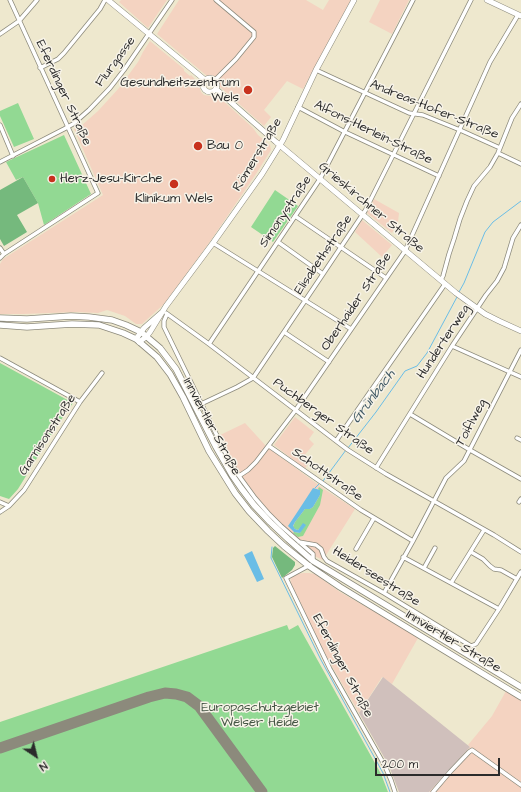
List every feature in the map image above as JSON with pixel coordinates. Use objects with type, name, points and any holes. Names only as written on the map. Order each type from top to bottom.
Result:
[{"type":"main road","points":[[108,0],[205,80]]},
{"type":"main road","name":"Römerstraße","points":[[138,340],[146,337],[165,313],[179,288],[262,174],[280,145],[316,70],[354,0]]},
{"type":"main road","points":[[487,0],[519,16]]},
{"type":"main road","points":[[208,78],[215,80],[217,83],[216,89],[212,92],[205,90],[203,84],[205,80],[208,78]]},
{"type":"main road","name":"Grieskirchner Straße","points":[[216,89],[458,295],[478,309],[521,331]]},
{"type":"main road","name":"Römerstraße","points":[[138,340],[141,332],[153,319],[165,313]]},
{"type":"main road","name":"Innviertler Straße","points":[[0,318],[27,319],[72,316],[89,317],[112,320],[141,332],[160,348],[176,369],[216,448],[241,488],[254,505],[288,539],[313,561],[521,688]]},
{"type":"main road","name":"Innviertler Straße","points":[[0,325],[27,327],[72,324],[99,325],[123,332],[138,340],[157,357],[170,374],[183,397],[209,451],[235,493],[249,511],[284,546],[309,566],[340,587],[521,697]]},
{"type":"street","name":"Eferdinger Straße","points":[[4,254],[98,193],[67,128],[10,0]]},
{"type":"street","points":[[0,34],[19,21],[37,0]]},
{"type":"street","points":[[40,68],[58,59],[64,53],[100,9],[105,0]]},
{"type":"street","name":"Flurgasse","points":[[0,162],[67,128],[90,110],[124,70],[172,0]]},
{"type":"street","points":[[215,80],[236,59],[254,37],[254,32],[216,0]]},
{"type":"street","name":"Simonystraße","points":[[209,344],[320,179],[413,0]]},
{"type":"street","name":"Elisabethstraße","points":[[201,404],[253,378],[363,215],[471,0]]},
{"type":"street","name":"Oberhaider Straße","points":[[239,476],[256,462],[296,411],[405,250],[490,62],[519,16]]},
{"type":"street","name":"Andreas-Hofer-Straße","points":[[316,70],[409,113],[423,115],[500,148]]},
{"type":"street","points":[[336,441],[443,282],[448,254],[467,201],[474,186],[490,167],[498,153],[512,118],[521,104]]},
{"type":"street","name":"Alfons-Herlein-Straße","points":[[298,107],[345,132],[439,176]]},
{"type":"street","points":[[0,125],[13,156]]},
{"type":"street","points":[[498,153],[521,164]]},
{"type":"street","points":[[295,216],[386,278]]},
{"type":"street","name":"Hunderterweg","points":[[376,468],[452,346],[497,281],[504,268],[513,238],[521,225]]},
{"type":"street","points":[[278,242],[323,274]]},
{"type":"street","points":[[213,243],[351,329]]},
{"type":"street","points":[[0,248],[4,254],[0,258]]},
{"type":"street","points":[[165,313],[164,327],[225,452],[239,476],[255,498],[268,513],[297,540]]},
{"type":"street","name":"Puchberger Straße","points":[[165,313],[209,344],[347,449],[376,468],[521,552]]},
{"type":"street","points":[[284,332],[329,362]]},
{"type":"street","points":[[452,346],[521,377]]},
{"type":"street","name":"Toiflweg","points":[[384,593],[446,478],[464,461],[521,350]]},
{"type":"street","points":[[0,358],[80,402]]},
{"type":"street","name":"Garnisonstraße","points":[[0,512],[9,506],[24,490],[80,402],[102,373]]},
{"type":"street","points":[[410,414],[521,479]]},
{"type":"street","points":[[517,438],[521,440]]},
{"type":"street","name":"Schottstraße","points":[[268,446],[318,482],[413,541]]},
{"type":"street","points":[[0,502],[9,506]]},
{"type":"street","points":[[356,549],[374,518]]},
{"type":"street","points":[[451,584],[484,530]]},
{"type":"street","name":"Heiderseestraße","points":[[297,540],[313,554],[313,561]]},
{"type":"street","name":"Heiderseestraße","points":[[297,540],[301,543],[316,545],[327,561],[384,593],[471,646],[476,644],[498,609]]},
{"type":"street","points":[[424,568],[434,548]]},
{"type":"street","points":[[471,552],[483,559],[494,569],[501,570],[517,579]]},
{"type":"street","points":[[403,557],[498,609],[521,572]]},
{"type":"street","name":"Eferdinger Straße","points":[[313,561],[309,566],[286,578],[330,669],[385,766],[395,792]]},
{"type":"street","points":[[433,792],[472,750],[521,785]]},
{"type":"shaded area","points":[[121,0],[167,0],[148,28],[119,2]]},
{"type":"shaded area","points":[[179,0],[306,0],[323,10],[329,0],[351,0],[303,89],[287,81],[264,110],[271,117],[264,126],[219,86],[218,78],[215,76],[207,76],[157,34]]},
{"type":"shaded area","points":[[380,0],[409,0],[392,34],[369,22]]},
{"type":"shaded area","name":"Klinikum Wels","points":[[150,41],[194,78],[204,95],[219,97],[270,145],[271,150],[209,243],[164,304],[142,324],[136,324],[125,316],[107,310],[98,313],[76,312],[0,314],[0,264],[3,259],[103,195],[74,129],[81,126],[98,111],[119,88],[138,62]]},
{"type":"shaded area","points":[[374,199],[399,213],[398,222],[392,233],[367,213]]},
{"type":"shaded area","points":[[362,220],[392,245],[382,257],[355,232]]},
{"type":"shaded area","points":[[295,417],[314,432],[309,439],[314,444],[303,457],[309,461],[305,469],[274,445]]},
{"type":"shaded area","points":[[245,423],[266,446],[324,489],[355,509],[323,560],[312,555],[301,547],[271,519],[240,481],[224,456],[214,438]]},
{"type":"shaded area","points":[[297,574],[315,574],[340,592],[382,615],[418,638],[392,684],[382,677],[359,713],[326,656],[290,584],[291,578]]},
{"type":"shaded area","points":[[383,677],[470,747],[429,792],[399,792],[389,766],[359,713]]},
{"type":"shaded area","points":[[506,691],[521,700],[521,792],[429,792],[470,747],[468,745],[492,716]]},
{"type":"green space","points":[[18,103],[34,139],[14,147],[0,116],[0,111]]},
{"type":"green space","points":[[64,135],[91,194],[44,225],[38,203],[23,177],[16,180],[6,162]]},
{"type":"green space","points":[[23,177],[38,203],[17,215],[27,232],[4,246],[0,239],[0,190]]},
{"type":"green space","points":[[275,190],[298,206],[273,242],[251,227]]},
{"type":"green space","points":[[0,363],[73,403],[56,427],[18,489],[9,499],[0,496]]},
{"type":"green space","points":[[319,487],[323,490],[320,505],[303,536],[298,537],[293,533],[300,533],[303,524],[298,530],[293,527],[295,522],[305,509],[310,509],[313,507],[320,495],[320,491],[318,489]]},
{"type":"green space","points":[[275,546],[295,562],[292,570],[282,578],[272,557],[273,548]]},
{"type":"green space","name":"Europaschutzgebiet Welser Heide","points":[[287,625],[289,630],[298,625],[381,774],[388,792],[0,792],[0,722]]},
{"type":"water","points":[[313,488],[320,490],[320,495],[313,507],[310,509],[305,509],[293,526],[298,530],[303,523],[306,525],[300,533],[294,532],[288,526]]},
{"type":"water","points":[[252,551],[264,579],[257,582],[244,555]]},
{"type":"waterway","name":"Grünbach","points":[[459,292],[485,232],[493,222],[521,201]]},
{"type":"waterway","name":"Grünbach","points":[[348,448],[405,371],[417,366],[427,353],[457,297]]},
{"type":"waterway","name":"Grünbach","points":[[323,481],[346,450]]},
{"type":"waterway","name":"Grünbach","points":[[315,488],[320,483]]},
{"type":"waterway","name":"Grünbach","points":[[272,547],[271,558],[321,660],[383,773],[390,792]]},
{"type":"taxiway","points":[[0,748],[149,697],[165,693],[176,694],[187,697],[199,706],[262,792]]},
{"type":"place","name":"Gesundheitszentrum Wels","points":[[248,90]]},
{"type":"place","name":"Bau 0","points":[[198,146]]},
{"type":"place","name":"Herz-Jesu-Kirche","points":[[52,179]]},
{"type":"place","name":"Klinikum Wels","points":[[174,184]]}]
